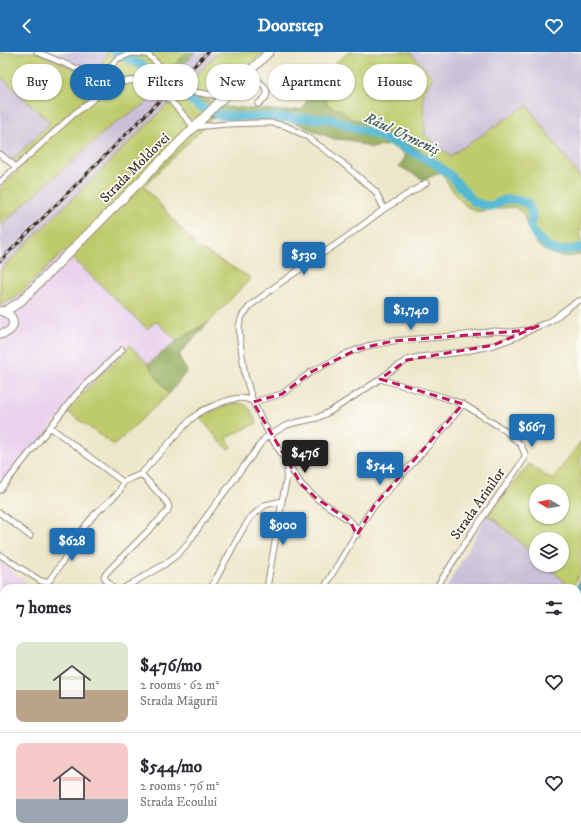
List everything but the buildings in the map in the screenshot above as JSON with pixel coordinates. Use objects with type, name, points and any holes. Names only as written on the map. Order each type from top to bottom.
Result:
[{"type":"main road","name":"Strada Moldovei","points":[[257,64],[269,52]]},
{"type":"main road","name":"Strada Moldovei","points":[[2,311],[20,302],[221,100]]},
{"type":"main road","name":"Strada Moldovei","points":[[0,334],[5,334],[9,331],[12,326],[12,319],[20,302]]},
{"type":"main road","points":[[2,311],[9,314],[12,319]]},
{"type":"street","points":[[38,52],[70,66]]},
{"type":"street","points":[[112,64],[117,59],[132,53],[143,55],[146,53],[182,85],[194,92],[206,94]]},
{"type":"street","points":[[125,81],[142,81],[151,86],[177,107],[194,127],[257,123],[273,123],[286,126],[306,136],[339,160],[376,192],[384,209]]},
{"type":"street","points":[[258,104],[266,97],[267,92],[265,87],[260,82]]},
{"type":"street","points":[[0,182],[74,114],[92,100]]},
{"type":"street","points":[[0,154],[16,167]]},
{"type":"street","points":[[357,535],[354,525],[350,521],[316,498],[301,484],[270,436],[253,402],[245,375],[239,326],[242,316],[251,304],[384,209],[426,184]]},
{"type":"street","points":[[0,555],[41,580],[47,582],[49,581],[85,526],[95,514],[118,493],[123,482],[141,474],[190,420],[203,410],[237,398],[246,399],[253,402],[282,394],[312,372],[348,353],[367,346],[393,341],[494,331],[518,332],[549,322],[576,301],[581,300]]},
{"type":"street","points":[[131,584],[166,564],[178,554],[188,543],[265,438],[286,426],[310,420],[325,414],[408,360],[419,357],[462,352],[494,345],[514,338],[538,326]]},
{"type":"street","points":[[0,490],[74,397],[122,350]]},
{"type":"street","name":"Strada Arinilor","points":[[380,379],[463,404],[503,429],[521,445],[525,454],[524,459],[473,531],[439,584]]},
{"type":"street","points":[[326,584],[374,506],[447,425],[463,404]]},
{"type":"street","points":[[50,427],[123,482]]},
{"type":"street","points":[[268,584],[288,463]]},
{"type":"street","points":[[110,584],[104,576],[167,512],[167,502],[141,474]]},
{"type":"street","points":[[213,584],[236,540],[250,518],[265,505],[282,501]]},
{"type":"street","points":[[0,513],[30,536]]},
{"type":"highlighted area","points":[[538,326],[494,345],[407,360],[380,379],[463,404],[374,506],[357,535],[350,521],[316,498],[301,484],[253,402],[282,394],[311,372],[358,349],[393,341],[518,331]]},
{"type":"shaded area","points":[[37,52],[105,52],[108,54],[101,64],[70,64],[70,67]]},
{"type":"shaded area","points":[[195,52],[218,52],[198,73],[198,64],[184,64]]},
{"type":"shaded area","points":[[410,52],[581,52],[581,179],[527,105],[450,156],[425,135],[423,100],[427,100],[427,88],[433,77],[427,70],[427,64],[421,64]]},
{"type":"shaded area","points":[[0,76],[12,87],[12,100],[26,100],[50,123],[9,163],[0,155]]},
{"type":"shaded area","points":[[149,100],[172,100],[0,270],[0,226],[112,125]]},
{"type":"shaded area","points":[[65,251],[146,328],[156,321],[177,341],[148,364],[131,345],[65,410],[0,490],[0,306],[16,298]]},
{"type":"shaded area","points":[[488,514],[529,551],[529,572],[554,572],[567,584],[448,584]]},
{"type":"shaded area","points":[[0,562],[29,584],[0,584]]},
{"type":"green space","points":[[0,52],[37,52],[70,67],[70,100],[125,100],[125,64],[100,64],[107,54],[105,52],[187,52],[176,64],[133,64],[133,100],[149,100],[112,125],[0,226],[0,188],[18,171],[9,163],[50,123],[26,100],[62,100],[62,64],[12,64],[12,87],[0,76]]},
{"type":"green space","points":[[187,52],[195,52],[184,64],[176,64]]},
{"type":"green space","points":[[218,52],[263,52],[251,64],[206,64]]},
{"type":"green space","points":[[349,52],[410,52],[421,64],[363,64],[363,100],[423,100],[425,135],[450,156],[527,105],[581,179],[581,254],[569,257],[556,255],[543,250],[537,244],[528,229],[524,214],[515,207],[475,211],[466,206],[456,196],[441,172],[446,169],[397,136],[350,118],[341,110],[326,104],[326,100],[355,100],[355,64],[334,64]]},
{"type":"green space","points":[[206,64],[206,100],[215,100],[213,102],[198,98],[198,73]]},
{"type":"green space","points":[[427,70],[433,77],[427,88]]},
{"type":"green space","points":[[198,98],[227,107],[288,111],[303,109],[307,100],[326,100],[327,104],[333,108],[341,110],[350,118],[397,136],[438,161],[446,169],[424,180],[399,166],[405,158],[404,153],[389,145],[371,148],[350,140],[334,139],[291,121],[213,118],[185,100],[198,100]]},
{"type":"green space","points":[[172,100],[185,100],[213,118],[144,186],[197,247],[251,278],[210,321],[177,341],[156,321],[147,329],[65,251],[16,298],[0,306],[0,270]]},
{"type":"green space","points":[[210,321],[180,353],[180,359],[187,371],[169,394],[148,364],[177,341]]},
{"type":"green space","points":[[130,345],[148,364],[169,394],[114,445],[65,410]]},
{"type":"green space","points":[[233,403],[246,405],[257,423],[226,438],[232,446],[228,449],[219,441],[200,417]]},
{"type":"green space","points":[[581,441],[581,571],[574,584],[567,584],[554,572],[569,572],[569,532],[529,532],[529,551],[488,514],[529,464],[552,480]]},
{"type":"waterway","name":"Râul Urmeniș","points":[[115,52],[156,73],[188,99],[207,110]]},
{"type":"waterway","name":"Râul Urmeniș","points":[[213,112],[220,115],[243,117],[331,119],[376,135],[433,162],[450,175],[474,202],[492,206],[509,199],[527,203],[532,213],[531,226],[536,236],[549,248],[561,251],[581,248]]},
{"type":"railway","points":[[0,261],[208,52]]}]
